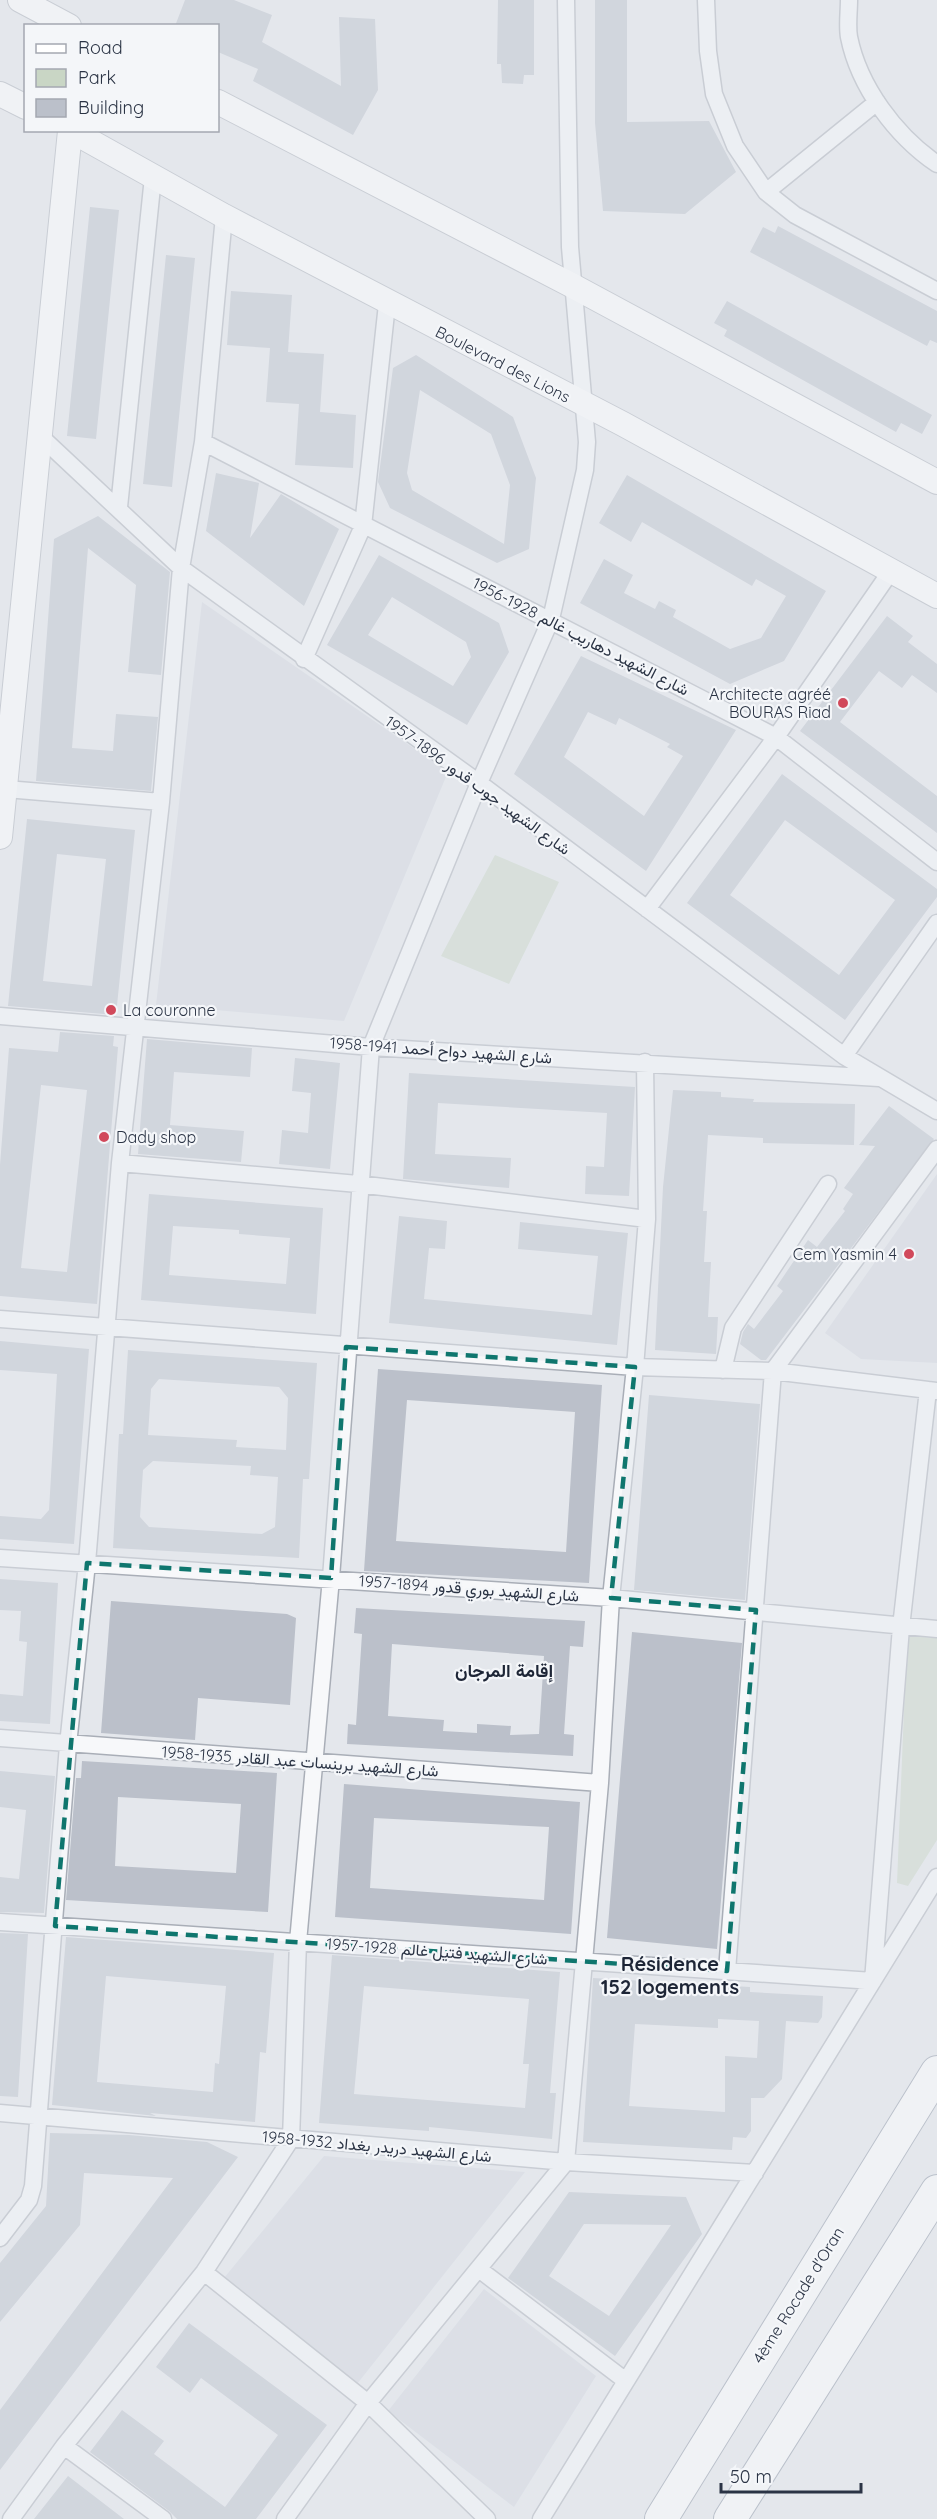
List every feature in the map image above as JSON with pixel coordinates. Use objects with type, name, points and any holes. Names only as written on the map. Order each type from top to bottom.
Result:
[{"type":"highway","name":"4ème Rocade d'Oran","points":[[661,2519],[937,2072]]},
{"type":"highway","points":[[730,2519],[937,2191]]},
{"type":"main road","points":[[20,0],[65,24]]},
{"type":"main road","points":[[0,94],[24,106]]},
{"type":"main road","points":[[219,103],[573,286],[937,482]]},
{"type":"main road","points":[[0,837],[70,132]]},
{"type":"main road","name":"Boulevard des Lions","points":[[72,132],[224,216],[937,596]]},
{"type":"street","points":[[11,2519],[64,2446],[204,2272],[291,2139],[298,1942],[331,1578],[358,1185],[371,1047],[479,783],[551,619],[585,470],[587,442],[570,247],[566,0]]},
{"type":"street","points":[[706,0],[708,51],[714,94],[735,146],[766,192],[795,215],[937,291]]},
{"type":"street","points":[[849,0],[848,35],[853,53],[877,102],[917,151],[937,164]]},
{"type":"street","points":[[766,192],[877,102]]},
{"type":"street","points":[[119,507],[153,177]]},
{"type":"street","points":[[0,2238],[29,2200],[33,2186],[68,1745],[108,1328],[120,1163],[161,801],[181,568],[203,442],[224,216]]},
{"type":"street","points":[[304,659],[363,526],[387,303]]},
{"type":"street","name":"شارع الشهيد جوب قدور 1896-1957","points":[[39,434],[119,507],[181,568],[304,659],[479,783],[844,1056],[937,1111]]},
{"type":"street","name":"شارع الشهيد دهاريب غالم 1928-1956","points":[[203,442],[363,526],[551,619],[776,737],[937,862]]},
{"type":"street","points":[[647,909],[776,737],[891,571]]},
{"type":"street","points":[[6,789],[161,801]]},
{"type":"street","points":[[844,1056],[937,923]]},
{"type":"street","name":"شارع الشهيد دواح أحمد 1941-1958","points":[[0,1016],[371,1047],[883,1078]]},
{"type":"street","points":[[285,2519],[368,2403],[480,2270],[566,2162],[600,1783],[610,1598],[635,1367],[646,1219],[645,1062]]},
{"type":"street","points":[[727,1971],[773,1371],[937,1149]]},
{"type":"street","points":[[120,1163],[358,1185],[646,1219]]},
{"type":"street","points":[[723,1370],[734,1328],[828,1185]]},
{"type":"street","points":[[0,1318],[346,1347],[635,1367],[773,1371],[933,1391],[901,1627],[873,1981]]},
{"type":"street","name":"شارع الشهيد بوري قدور 1894-1957","points":[[0,1557],[610,1598],[756,1610],[937,1629]]},
{"type":"street","name":"شارع الشهيد برينسات عبد القادر 1935-1958","points":[[0,1738],[68,1745],[600,1783]]},
{"type":"street","points":[[541,2519],[937,1877]]},
{"type":"street","name":"شارع الشهيد فتيل غالم 1928-1957","points":[[0,1922],[873,1981]]},
{"type":"street","name":"شارع الشهيد دريدر بغداد 1932-1958","points":[[0,2114],[566,2162],[755,2173]]},
{"type":"street","points":[[480,2270],[627,2381]]},
{"type":"street","points":[[204,2272],[368,2403],[487,2519]]},
{"type":"street","points":[[64,2446],[163,2519]]},
{"type":"highlighted area","points":[[346,1347],[635,1367],[611,1598],[756,1610],[727,1971],[55,1926],[87,1563],[331,1578]]},
{"type":"shaded area","points":[[202,602],[448,772],[344,1021],[156,1005]]},
{"type":"shaded area","name":"Cem Yasmin 4","points":[[937,1174],[937,1363],[861,1359],[825,1333]]},
{"type":"shaded area","points":[[324,2156],[525,2172],[357,2384],[224,2278]]},
{"type":"shaded area","points":[[484,2289],[596,2376],[514,2507],[388,2411]]},
{"type":"green space","points":[[495,855],[559,882],[509,984],[441,956]]},
{"type":"green space","points":[[907,1636],[937,1638],[937,1840],[908,1886],[897,1883]]},
{"type":"building","points":[[185,0],[234,0],[272,15],[262,42],[341,86],[339,17],[375,19],[378,90],[353,135],[253,81],[258,69],[219,52],[219,24],[176,24]]},
{"type":"building","points":[[498,0],[534,0],[534,75],[524,75],[523,84],[502,83],[501,64],[497,64]]},
{"type":"building","points":[[595,0],[627,0],[627,122],[709,121],[736,172],[685,214],[603,211],[595,123]]},
{"type":"building","points":[[90,207],[119,210],[96,439],[67,436]]},
{"type":"building","points":[[778,226],[937,311],[937,343],[930,340],[927,346],[750,252],[763,227],[775,233]]},
{"type":"building","points":[[166,255],[195,258],[172,487],[143,484]]},
{"type":"building","points":[[231,291],[292,295],[288,352],[324,354],[320,412],[356,415],[353,468],[295,465],[299,404],[266,402],[270,348],[227,345]]},
{"type":"building","points":[[727,301],[932,415],[922,434],[901,423],[896,432],[724,336],[727,330],[714,323]]},
{"type":"building","points":[[416,355],[513,417],[536,478],[529,549],[497,563],[390,508],[378,482],[393,368]],"holes":[[[420,390],[491,434],[510,485],[504,544],[412,490],[407,473]]]},
{"type":"building","points":[[216,473],[259,483],[250,538],[281,494],[339,529],[304,606],[206,531]]},
{"type":"building","points":[[627,475],[826,591],[784,661],[730,684],[580,603],[604,559],[633,575],[624,593],[655,609],[659,601],[676,610],[673,617],[730,649],[761,638],[786,596],[756,579],[752,586],[642,522],[631,542],[599,523]]},
{"type":"building","points":[[98,516],[170,572],[161,675],[128,672],[136,585],[88,548],[72,748],[113,751],[116,714],[158,717],[151,791],[36,781],[54,539]]},
{"type":"building","points":[[379,555],[499,623],[509,652],[467,725],[327,645]],"holes":[[[392,597],[466,642],[471,657],[453,686],[368,635]]]},
{"type":"building","points":[[887,616],[913,636],[908,642],[937,664],[937,693],[912,675],[902,688],[879,671],[840,722],[937,796],[937,833],[800,731]]},
{"type":"building","points":[[581,656],[736,730],[646,871],[514,774]],"holes":[[[588,712],[616,725],[619,718],[670,744],[667,747],[683,756],[644,816],[564,757]]]},
{"type":"building","points":[[782,774],[937,889],[937,897],[845,1020],[687,903]],"holes":[[[785,820],[895,900],[839,975],[730,895]]]},
{"type":"building","points":[[27,819],[135,830],[116,1015],[8,1006]],"holes":[[[57,854],[106,859],[92,986],[43,981]]]},
{"type":"building","points":[[60,1032],[114,1036],[113,1046],[118,1047],[97,1304],[0,1296],[0,1165],[9,1048],[58,1052]],"holes":[[[41,1085],[87,1090],[67,1272],[21,1268]]]},
{"type":"building","points":[[147,1039],[252,1048],[250,1077],[174,1072],[170,1125],[244,1131],[241,1162],[138,1154]]},
{"type":"building","points":[[295,1058],[340,1063],[330,1169],[279,1164],[282,1130],[308,1133],[311,1093],[292,1091]]},
{"type":"building","points":[[409,1073],[635,1087],[629,1196],[585,1194],[586,1166],[604,1167],[607,1113],[438,1103],[435,1154],[511,1158],[509,1188],[403,1179]]},
{"type":"building","points":[[673,1090],[721,1092],[721,1097],[754,1099],[753,1102],[855,1104],[854,1145],[763,1143],[763,1138],[708,1135],[703,1211],[707,1211],[704,1262],[711,1262],[708,1317],[718,1317],[716,1354],[655,1350],[663,1187]]},
{"type":"building","points":[[889,1106],[934,1139],[766,1360],[761,1360],[740,1344],[743,1332],[748,1324],[754,1329],[783,1291],[777,1286],[808,1240],[817,1247],[845,1211],[843,1209],[853,1194],[844,1188],[875,1146],[859,1145]]},
{"type":"building","points":[[149,1194],[323,1208],[316,1314],[141,1300]],"holes":[[[173,1226],[239,1230],[239,1234],[290,1238],[286,1284],[169,1275]]]},
{"type":"building","points":[[399,1216],[447,1221],[445,1249],[429,1248],[424,1299],[592,1315],[598,1256],[518,1249],[520,1222],[628,1233],[617,1345],[389,1323]]},
{"type":"building","points":[[0,1341],[89,1349],[74,1544],[0,1539],[0,1516],[41,1519],[49,1510],[57,1374],[0,1370]]},
{"type":"building","points":[[128,1350],[317,1363],[309,1479],[303,1479],[299,1558],[113,1548],[119,1434],[123,1434]],"holes":[[[159,1379],[279,1387],[288,1398],[286,1450],[236,1447],[237,1440],[148,1435],[151,1389]],[[153,1461],[251,1466],[250,1475],[278,1477],[275,1527],[262,1534],[149,1527],[140,1517],[143,1470]]]},
{"type":"building","points":[[378,1369],[602,1385],[589,1583],[364,1571]],"holes":[[[407,1400],[575,1412],[566,1552],[396,1541]]]},
{"type":"building","points":[[649,1395],[760,1404],[745,1600],[634,1590]]},
{"type":"building","points":[[0,1579],[58,1583],[50,1724],[0,1721],[0,1694],[23,1696],[27,1642],[19,1641],[21,1611],[0,1610]]},
{"type":"building","points":[[111,1601],[287,1614],[296,1618],[290,1705],[198,1698],[195,1740],[101,1733]]},
{"type":"building","points":[[356,1608],[585,1621],[583,1647],[570,1646],[564,1734],[574,1735],[573,1756],[347,1744],[348,1724],[356,1725],[362,1634],[354,1633]],"holes":[[[392,1644],[544,1656],[539,1734],[510,1735],[511,1726],[477,1724],[477,1733],[443,1731],[444,1720],[388,1716]]]},
{"type":"building","points":[[632,1632],[742,1643],[717,1949],[607,1938]]},
{"type":"building","points":[[82,1761],[277,1773],[268,1912],[66,1900],[76,1778],[81,1778]],"holes":[[[118,1797],[241,1804],[236,1873],[115,1866]]]},
{"type":"building","points":[[0,1771],[55,1776],[44,1913],[0,1912],[0,1877],[19,1879],[26,1810],[0,1807]]},
{"type":"building","points":[[344,1784],[580,1802],[571,1934],[335,1917]],"holes":[[[374,1818],[549,1827],[544,1900],[370,1888]]]},
{"type":"building","points":[[0,1933],[28,1934],[18,2097],[0,2096]]},
{"type":"building","points":[[66,1937],[274,1953],[266,2053],[260,2052],[255,2122],[150,2113],[156,2116],[52,2105]],"holes":[[[106,1976],[226,1986],[219,2064],[215,2063],[213,2092],[97,2082]]]},
{"type":"building","points":[[332,1955],[560,1972],[550,2093],[556,2093],[552,2139],[429,2127],[429,2131],[319,2123]],"holes":[[[364,1986],[529,1999],[523,2064],[529,2064],[525,2108],[354,2094]]]},
{"type":"building","points":[[593,1978],[750,1987],[750,1992],[823,1996],[822,2017],[818,2023],[786,2021],[782,2079],[764,2098],[751,2098],[751,2131],[746,2138],[733,2137],[732,2150],[583,2142]],"holes":[[[718,2019],[759,2021],[757,2058],[725,2056],[725,2112],[629,2106],[635,2024],[718,2028]]]},
{"type":"building","points":[[50,2133],[129,2135],[207,2142],[238,2157],[0,2470],[0,2410],[173,2178],[84,2173],[80,2225],[0,2322],[0,2263],[46,2206]]},
{"type":"building","points":[[569,2192],[686,2197],[702,2234],[615,2356],[508,2278]],"holes":[[[584,2224],[671,2225],[609,2316],[549,2276]]]},
{"type":"building","points":[[189,2323],[327,2425],[256,2519],[177,2519],[90,2452],[122,2410],[164,2441],[154,2454],[225,2507],[278,2435],[201,2378],[190,2393],[156,2367]]},
{"type":"building","points":[[68,2476],[124,2519],[34,2519]]},
{"type":"place","name":"Architecte agréé BOURAS Riad","points":[[843,703]]},
{"type":"place","name":"La couronne","points":[[111,1010]]},
{"type":"place","name":"Dady shop","points":[[104,1137]]},
{"type":"place","name":"Cem Yasmin 4","points":[[909,1254]]},
{"type":"district","name":"إقامة المرجان","points":[[504,1671]]},
{"type":"district","name":"Résidence 152 logements","points":[[670,1976]]}]
